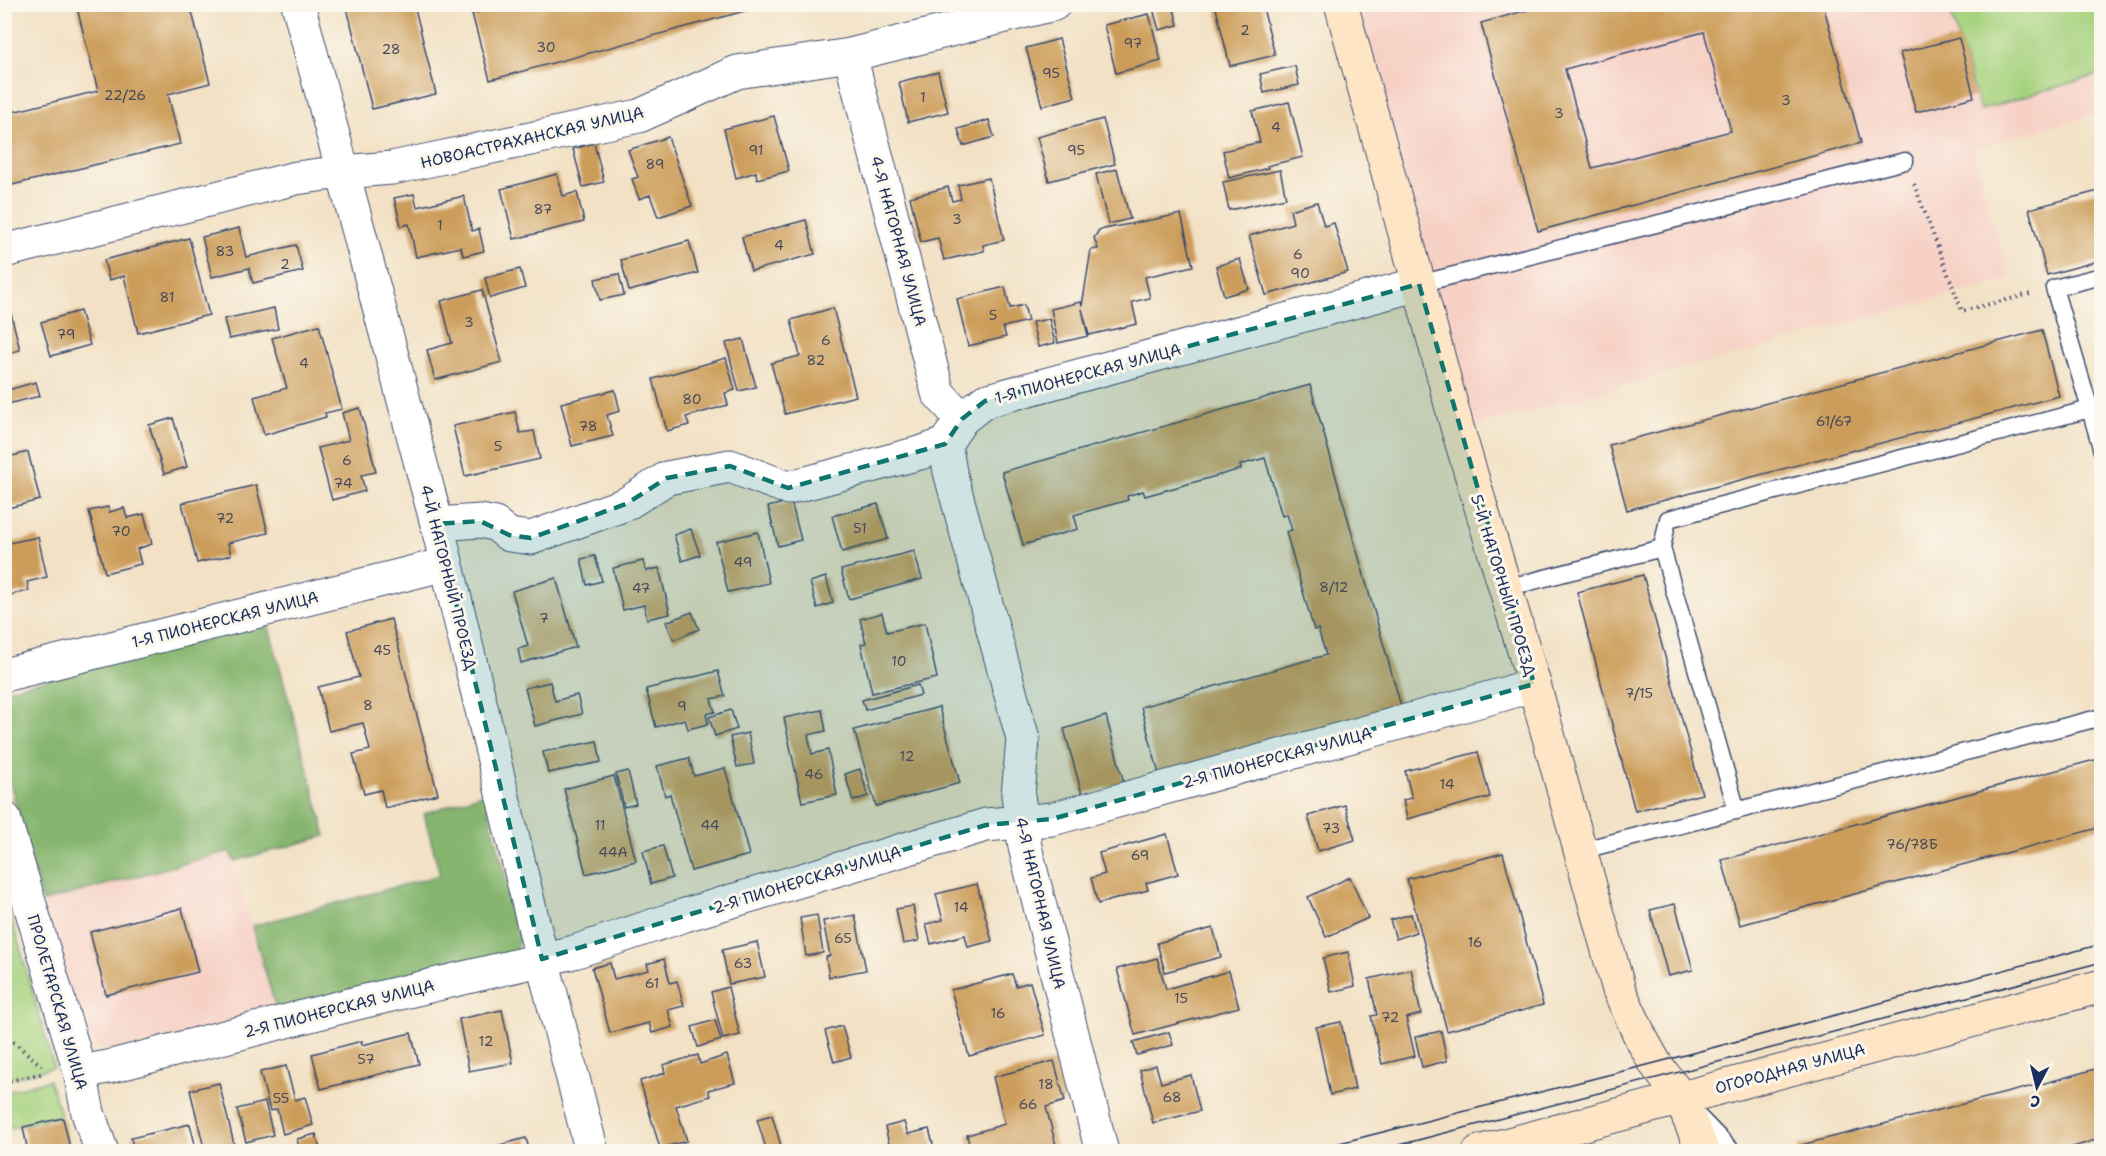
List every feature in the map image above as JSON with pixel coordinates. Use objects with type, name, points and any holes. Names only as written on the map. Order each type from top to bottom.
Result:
[{"type":"street","name":"4-Й НАГОРНЫЙ ПРОЕЗД","points":[[298,4],[446,564],[542,959],[592,1152]]},
{"type":"street","name":"5-Й НАГОРНЫЙ ПРОЕЗД","points":[[1341,4],[1457,428],[1534,684],[1619,990],[1646,1047],[1680,1097],[1703,1152]]},
{"type":"street","name":"НОВОАСТРАХАНСКАЯ УЛИЦА","points":[[4,251],[296,178],[392,168],[639,116],[737,72],[850,55],[1038,6]]},
{"type":"street","name":"4-Я НАГОРНАЯ УЛИЦА","points":[[850,55],[938,393],[953,431],[951,472],[1023,739],[1018,795],[1025,847],[1102,1152]]},
{"type":"street","name":"1-Я ПИОНЕРСКАЯ УЛИЦА","points":[[436,525],[480,521],[495,524],[509,535],[531,538],[626,504],[667,478],[730,466],[788,488],[923,452],[953,431],[985,401],[1419,284]]},
{"type":"street","name":"1-Я ПИОНЕРСКАЯ УЛИЦА","points":[[4,675],[446,564]]},
{"type":"street","name":"2-Я ПИОНЕРСКАЯ УЛИЦА","points":[[80,1072],[574,952],[696,912],[986,825],[1064,816],[1534,684]]},
{"type":"street","name":"ПРОЛЕТАРСКАЯ УЛИЦА","points":[[4,818],[80,1072],[87,1113],[102,1152]]},
{"type":"street","name":"ОГОРОДНАЯ УЛИЦА","points":[[1479,1152],[2102,986]]},
{"type":"lane","points":[[1419,284],[1905,162]]},
{"type":"lane","points":[[2102,276],[2054,288],[2102,451]]},
{"type":"lane","points":[[1737,811],[1662,548],[1668,519],[2091,410]]},
{"type":"lane","points":[[1506,588],[1662,548]]},
{"type":"lane","points":[[1579,851],[2102,717]]},
{"type":"lane","points":[[1680,1097],[1733,1152]]},
{"type":"path","points":[[1905,162],[1962,311],[2054,288]]},
{"type":"path","points":[[4,1034],[49,1072],[4,1082]]},
{"type":"highlighted area","points":[[1419,284],[1534,684],[1052,819],[986,825],[542,959],[437,524],[480,521],[509,535],[531,538],[626,504],[667,478],[730,466],[788,488],[945,444],[962,419],[985,401]]},
{"type":"shaded area","points":[[1353,5],[2101,5],[2101,113],[1972,149],[2010,279],[1473,427]]},
{"type":"shaded area","points":[[230,851],[277,1012],[110,1053],[91,1043],[78,1028],[42,902]]},
{"type":"green space","points":[[1948,5],[2101,5],[2101,74],[1980,110]]},
{"type":"green space","points":[[268,624],[326,836],[234,861],[229,851],[42,902],[5,764],[4,690]]},
{"type":"green space","points":[[484,793],[521,935],[513,956],[277,1012],[252,926],[440,875],[424,814]]},
{"type":"green space","points":[[5,895],[54,1067],[4,1080]]},
{"type":"green space","points":[[49,1080],[61,1116],[5,1129],[5,1092]]},
{"type":"building","points":[[76,4],[190,4],[210,83],[168,94],[180,144],[4,187],[4,114],[98,91]]},
{"type":"building","points":[[346,4],[414,4],[436,94],[372,109]]},
{"type":"building","points":[[508,4],[767,5],[490,80],[472,14]]},
{"type":"building","points":[[1215,4],[1262,4],[1275,55],[1230,66]]},
{"type":"building","points":[[1549,4],[1823,4],[1861,143],[1538,231],[1481,23]],"holes":[[[1704,32],[1731,131],[1592,168],[1565,69]]]},
{"type":"building","points":[[1152,5],[1173,5],[1178,25],[1159,30]]},
{"type":"building","points":[[1149,14],[1161,61],[1116,73],[1104,25]]},
{"type":"building","points":[[1959,38],[1974,97],[1916,112],[1900,53]]},
{"type":"building","points":[[1059,39],[1075,97],[1042,106],[1026,48]]},
{"type":"building","points":[[1295,66],[1299,85],[1264,93],[1260,74]]},
{"type":"building","points":[[938,72],[948,112],[908,122],[899,82]]},
{"type":"building","points":[[1289,102],[1303,157],[1229,178],[1223,151],[1260,142],[1252,111]]},
{"type":"building","points":[[774,116],[789,171],[757,179],[756,172],[736,178],[724,129]]},
{"type":"building","points":[[1103,119],[1115,164],[1049,181],[1037,137]]},
{"type":"building","points":[[989,120],[994,137],[963,146],[958,129]]},
{"type":"building","points":[[668,137],[692,206],[658,217],[650,195],[639,199],[632,179],[638,177],[628,150]]},
{"type":"building","points":[[594,143],[604,182],[583,187],[573,149]]},
{"type":"building","points":[[1117,169],[1130,219],[1108,224],[1096,174]]},
{"type":"building","points":[[1280,170],[1286,198],[1229,210],[1223,182]]},
{"type":"building","points":[[557,174],[563,196],[577,192],[584,222],[514,239],[501,189]]},
{"type":"building","points":[[989,178],[1004,240],[983,245],[984,251],[944,260],[938,238],[921,242],[910,197],[948,187],[952,201],[961,199],[958,185]]},
{"type":"building","points":[[2102,190],[2102,260],[2047,275],[2029,209]]},
{"type":"building","points":[[414,194],[417,207],[464,196],[472,231],[479,229],[484,251],[463,256],[461,247],[416,257],[409,224],[401,226],[394,198]]},
{"type":"building","points":[[1317,202],[1324,226],[1334,223],[1348,272],[1266,295],[1249,236],[1293,223],[1290,210]]},
{"type":"building","points":[[1181,214],[1193,266],[1145,277],[1150,298],[1132,302],[1137,324],[1089,335],[1082,309],[1088,336],[1058,343],[1051,309],[1081,302],[1082,306],[1091,250],[1098,249],[1094,238],[1099,230]]},
{"type":"building","points":[[806,220],[815,254],[751,271],[742,237]]},
{"type":"building","points":[[239,228],[246,257],[296,245],[303,271],[253,283],[249,268],[212,277],[202,237]]},
{"type":"building","points":[[189,238],[209,315],[138,333],[124,276],[109,280],[104,260]]},
{"type":"building","points":[[689,241],[698,273],[629,291],[621,260]]},
{"type":"building","points":[[1240,259],[1249,289],[1224,296],[1216,266]]},
{"type":"building","points":[[520,269],[525,288],[490,298],[485,278]]},
{"type":"building","points":[[619,274],[624,295],[600,300],[595,279]]},
{"type":"building","points":[[1005,287],[1010,308],[1024,305],[1028,321],[1003,327],[1006,337],[968,346],[957,299]]},
{"type":"building","points":[[482,290],[502,362],[435,380],[427,350],[452,343],[441,301]]},
{"type":"building","points":[[7,298],[20,350],[4,354],[4,299]]},
{"type":"building","points":[[274,308],[278,329],[229,339],[224,319]]},
{"type":"building","points":[[833,308],[856,396],[785,414],[771,363],[800,356],[791,320]]},
{"type":"building","points":[[80,311],[90,345],[51,356],[41,322]]},
{"type":"building","points":[[1049,319],[1055,343],[1038,347],[1032,322]]},
{"type":"building","points":[[319,325],[342,409],[325,413],[326,417],[264,435],[254,397],[287,388],[272,338]]},
{"type":"building","points":[[2042,330],[2059,396],[1627,510],[1609,445]]},
{"type":"building","points":[[743,339],[756,387],[739,391],[726,343]]},
{"type":"building","points":[[726,358],[735,390],[725,393],[728,405],[686,417],[689,425],[667,431],[653,379]]},
{"type":"building","points":[[36,382],[40,396],[4,405],[4,391]]},
{"type":"building","points":[[1310,385],[1401,706],[1159,774],[1141,707],[1326,655],[1318,629],[1314,630],[1286,532],[1292,530],[1287,514],[1282,516],[1265,458],[1240,465],[1241,469],[1145,496],[1143,491],[1127,496],[1128,500],[1074,515],[1078,529],[1023,545],[1002,472]]},
{"type":"building","points":[[615,390],[620,411],[607,415],[613,436],[572,446],[561,403]]},
{"type":"building","points":[[360,408],[376,472],[361,475],[365,491],[332,500],[318,448],[349,440],[342,413]]},
{"type":"building","points":[[515,412],[520,433],[534,431],[540,459],[465,476],[453,426]]},
{"type":"building","points":[[173,418],[187,467],[164,474],[149,425]]},
{"type":"building","points":[[28,452],[40,500],[4,509],[4,458]]},
{"type":"building","points":[[256,485],[268,533],[228,543],[231,555],[197,563],[182,503]]},
{"type":"building","points":[[791,501],[801,540],[778,546],[768,507]]},
{"type":"building","points":[[878,504],[888,539],[842,552],[832,516]]},
{"type":"building","points":[[108,507],[109,512],[124,508],[127,518],[144,514],[152,544],[137,549],[141,564],[105,573],[89,511]]},
{"type":"building","points":[[691,529],[700,555],[682,561],[674,535]]},
{"type":"building","points":[[758,532],[769,583],[728,592],[716,542]]},
{"type":"building","points":[[38,537],[47,577],[27,582],[29,591],[4,596],[4,544]]},
{"type":"building","points":[[914,551],[922,579],[849,599],[841,570]]},
{"type":"building","points":[[595,556],[602,581],[587,585],[581,559]]},
{"type":"building","points":[[643,561],[646,571],[659,568],[670,614],[647,619],[644,605],[623,610],[613,568]]},
{"type":"building","points":[[1643,575],[1702,794],[1635,811],[1577,592]]},
{"type":"building","points":[[826,577],[833,603],[817,608],[810,582]]},
{"type":"building","points":[[556,578],[576,647],[521,663],[518,649],[528,646],[512,591]]},
{"type":"building","points":[[692,612],[699,629],[674,640],[666,622]]},
{"type":"building","points":[[882,613],[887,632],[925,623],[937,678],[872,693],[861,644],[866,643],[860,619]]},
{"type":"building","points":[[391,619],[438,794],[385,808],[381,790],[364,794],[353,754],[370,750],[363,723],[329,731],[318,687],[359,677],[347,631]]},
{"type":"building","points":[[718,671],[725,696],[711,699],[715,712],[706,714],[708,724],[688,729],[685,719],[656,727],[646,689]]},
{"type":"building","points":[[550,682],[555,701],[577,695],[582,714],[535,726],[525,688]]},
{"type":"building","points":[[918,685],[921,695],[865,710],[862,700]]},
{"type":"building","points":[[939,707],[960,783],[876,806],[854,730]]},
{"type":"building","points":[[731,710],[737,729],[715,736],[709,717]]},
{"type":"building","points":[[822,710],[826,731],[808,735],[812,754],[828,750],[837,795],[802,802],[784,718]]},
{"type":"building","points":[[1106,716],[1124,783],[1082,794],[1064,729]]},
{"type":"building","points":[[748,733],[754,764],[737,767],[730,737]]},
{"type":"building","points":[[597,741],[601,762],[548,773],[543,752]]},
{"type":"building","points":[[1478,752],[1490,797],[1407,819],[1403,800],[1412,798],[1405,771]]},
{"type":"building","points":[[689,758],[694,776],[725,768],[749,855],[691,871],[670,794],[665,796],[657,766]]},
{"type":"building","points":[[2102,758],[2102,827],[1740,925],[1722,860]]},
{"type":"building","points":[[860,769],[868,796],[853,801],[845,774]]},
{"type":"building","points":[[628,771],[636,804],[624,807],[616,774]]},
{"type":"building","points":[[614,776],[636,861],[586,874],[564,789]]},
{"type":"building","points":[[1345,805],[1355,840],[1318,851],[1308,816]]},
{"type":"building","points":[[1167,834],[1178,874],[1146,883],[1148,890],[1098,904],[1091,878],[1105,874],[1099,853]]},
{"type":"building","points":[[663,846],[672,878],[651,884],[643,851]]},
{"type":"building","points":[[1503,853],[1543,1005],[1447,1031],[1407,879]]},
{"type":"building","points":[[1350,877],[1368,918],[1326,937],[1308,897]]},
{"type":"building","points":[[977,884],[992,941],[968,947],[965,935],[931,944],[926,924],[943,920],[936,894]]},
{"type":"building","points":[[1675,904],[1693,970],[1668,976],[1650,910]]},
{"type":"building","points":[[913,906],[919,941],[903,944],[896,909]]},
{"type":"building","points":[[182,908],[198,972],[106,995],[90,932]]},
{"type":"building","points":[[1411,914],[1416,932],[1396,939],[1390,920]]},
{"type":"building","points":[[817,915],[823,953],[806,956],[800,918]]},
{"type":"building","points":[[855,915],[866,970],[829,977],[826,957],[830,956],[823,921]]},
{"type":"building","points":[[1213,928],[1221,957],[1165,972],[1157,943]]},
{"type":"building","points":[[757,942],[765,977],[729,984],[722,950]]},
{"type":"building","points":[[1348,952],[1355,986],[1331,992],[1323,958]]},
{"type":"building","points":[[1157,958],[1166,989],[1229,971],[1239,1007],[1135,1035],[1117,969]]},
{"type":"building","points":[[664,959],[670,983],[677,981],[684,1006],[668,1010],[673,1027],[652,1033],[649,1023],[610,1033],[592,968],[610,963],[614,979],[649,970],[647,964]]},
{"type":"building","points":[[1411,969],[1421,1014],[1406,1018],[1415,1056],[1382,1064],[1371,1016],[1377,1015],[1369,979]]},
{"type":"building","points":[[1012,974],[1016,986],[1030,982],[1045,1035],[969,1056],[951,990]]},
{"type":"building","points":[[728,987],[740,1035],[723,1039],[711,992]]},
{"type":"building","points":[[502,1010],[513,1063],[469,1071],[459,1019]]},
{"type":"building","points":[[715,1020],[721,1040],[698,1047],[692,1027]]},
{"type":"building","points":[[1341,1022],[1355,1089],[1330,1095],[1316,1027]]},
{"type":"building","points":[[842,1026],[851,1057],[834,1062],[825,1031]]},
{"type":"building","points":[[1441,1031],[1447,1061],[1422,1067],[1415,1037]]},
{"type":"building","points":[[1169,1032],[1173,1045],[1137,1055],[1133,1042]]},
{"type":"building","points":[[411,1033],[419,1064],[321,1089],[312,1054],[362,1041],[362,1045]]},
{"type":"building","points":[[698,1055],[700,1064],[727,1055],[735,1083],[708,1090],[710,1096],[676,1106],[687,1141],[660,1148],[640,1081],[665,1073],[663,1065]]},
{"type":"building","points":[[1054,1061],[1065,1101],[1046,1107],[1057,1149],[1048,1152],[971,1152],[967,1135],[1005,1124],[993,1077]]},
{"type":"building","points":[[1156,1065],[1161,1083],[1191,1075],[1200,1111],[1153,1123],[1140,1070]]},
{"type":"building","points":[[286,1066],[295,1100],[305,1097],[313,1125],[283,1134],[277,1109],[270,1111],[260,1072]]},
{"type":"building","points":[[2102,1067],[2102,1138],[2070,1148],[2055,1152],[1798,1152],[1797,1146]]},
{"type":"building","points":[[219,1083],[236,1152],[205,1152],[190,1090]]},
{"type":"building","points":[[265,1102],[273,1135],[246,1142],[237,1109]]},
{"type":"building","points":[[772,1115],[782,1149],[767,1152],[757,1119]]},
{"type":"building","points":[[63,1118],[71,1152],[28,1152],[23,1127]]},
{"type":"building","points":[[904,1122],[908,1134],[929,1129],[935,1152],[891,1152],[885,1127]]},
{"type":"building","points":[[190,1124],[197,1152],[134,1152],[131,1138]]},
{"type":"building","points":[[316,1134],[320,1150],[300,1152],[297,1139]]},
{"type":"building","points":[[526,1138],[530,1152],[477,1152],[477,1151]]},
{"type":"tram line","points":[[1304,1152],[1655,1063],[2102,944]]},
{"type":"tram line","points":[[1372,1152],[2102,962]]}]
